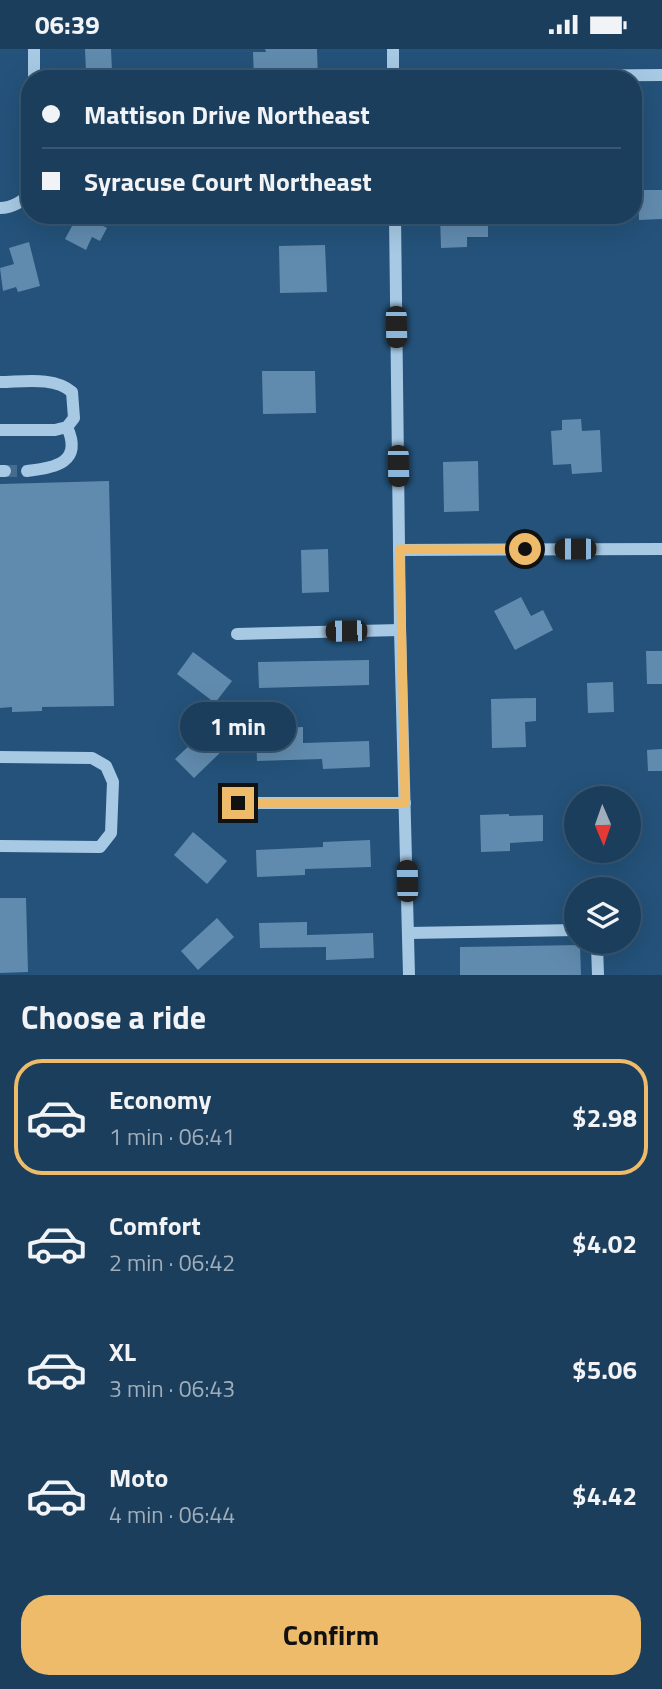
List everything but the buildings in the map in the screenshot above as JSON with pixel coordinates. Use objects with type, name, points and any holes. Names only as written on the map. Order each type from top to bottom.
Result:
[{"type":"street","points":[[34,49],[34,70]]},
{"type":"street","points":[[393,49],[393,70]]},
{"type":"street","points":[[642,75],[662,75]]},
{"type":"street","points":[[0,208],[6,208],[21,199]]},
{"type":"street","points":[[395,224],[400,630],[409,975]]},
{"type":"street","points":[[0,382],[46,382],[64,385],[72,392],[74,410],[74,418],[67,427],[55,430],[0,431]]},
{"type":"street","points":[[27,471],[58,465],[69,457],[73,440],[67,427]]},
{"type":"street","points":[[400,549],[662,549]]},
{"type":"street","points":[[237,634],[400,630]]},
{"type":"street","points":[[0,757],[92,758],[106,766],[113,782],[111,834],[100,847],[0,846]]},
{"type":"street","points":[[238,803],[405,803]]},
{"type":"street","points":[[408,933],[564,930]]},
{"type":"street","points":[[597,954],[598,975]]},
{"type":"tunnel","points":[[5,471],[27,471]]},
{"type":"route","points":[[238,803],[405,803],[400,549],[525,549]]}]
